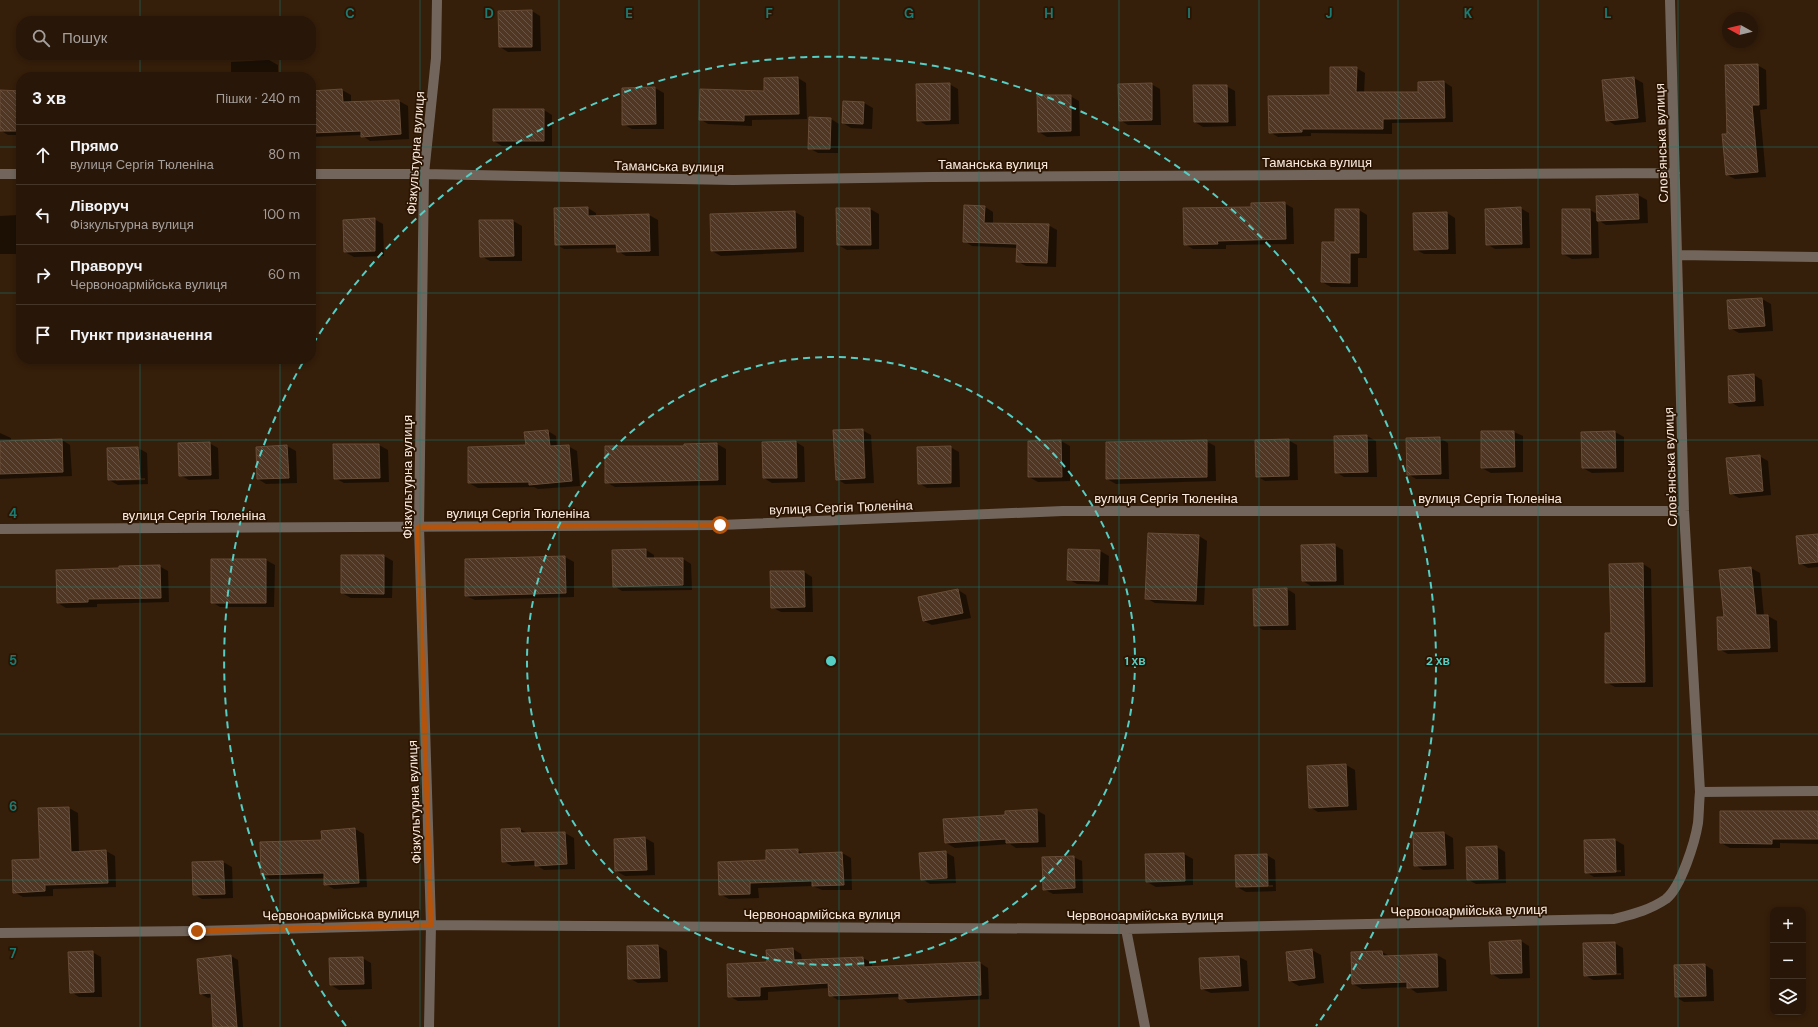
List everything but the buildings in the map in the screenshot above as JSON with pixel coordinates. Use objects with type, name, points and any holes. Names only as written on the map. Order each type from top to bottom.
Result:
[{"type":"street","name":"Фізкультурна вулиця","points":[[429,1027],[431,925],[418,527],[424,174],[436,58],[437,0]]},
{"type":"street","name":"Слов'янська вулиця","points":[[1642,912],[1667,898],[1680,878],[1698,823],[1700,792],[1684,511],[1670,0]]},
{"type":"street","name":"Таманська вулиця","points":[[316,174],[424,174],[733,180],[932,177],[1675,173]]},
{"type":"street","points":[[0,174],[16,174]]},
{"type":"street","points":[[1678,255],[1818,257]]},
{"type":"street","name":"вулиця Сергія Тюленіна","points":[[0,529],[720,525],[1063,511],[1684,511]]},
{"type":"street","points":[[1700,792],[1818,791]]},
{"type":"street","name":"Червоноармійська вулиця","points":[[0,933],[197,931],[431,925],[1126,929],[1614,919],[1642,912]]},
{"type":"street","points":[[1126,929],[1145,1027]]},
{"type":"route","points":[[197,931],[431,925],[418,527],[720,525]]}]
